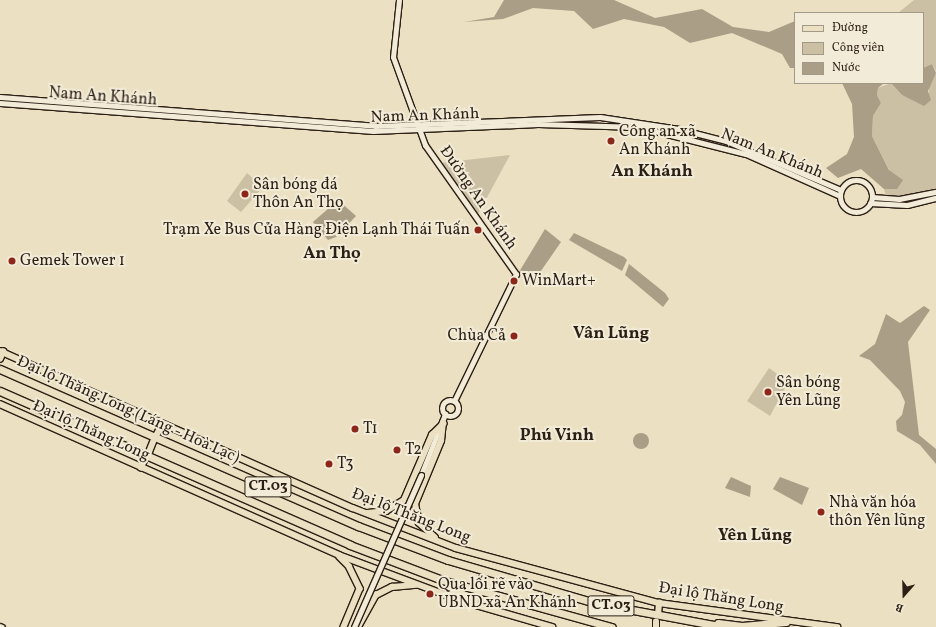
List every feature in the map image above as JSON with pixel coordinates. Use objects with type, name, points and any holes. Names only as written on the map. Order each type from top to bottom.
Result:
[{"type":"highway","name":"Đại lộ Thăng Long (Láng - Hoà Lạc)","points":[[0,369],[358,526],[448,560],[551,592],[671,618],[724,627]]},
{"type":"highway","name":"CT.03","points":[[0,391],[350,545],[442,580],[535,608],[612,627]]},
{"type":"highway","points":[[671,618],[742,626],[790,624]]},
{"type":"main road","points":[[0,359],[1,352]]},
{"type":"main road","name":"Đại lộ Thăng Long","points":[[1,352],[366,514],[488,559],[549,576],[660,603],[790,624],[837,627]]},
{"type":"main road","name":"Đại lộ Thăng Long","points":[[0,404],[339,555],[474,605],[552,627]]},
{"type":"main road","points":[[366,514],[386,511],[404,500],[432,435],[444,422]]},
{"type":"main road","points":[[440,542],[419,522],[415,504],[441,441],[444,422]]},
{"type":"main road","points":[[156,436],[162,424]]},
{"type":"main road","points":[[149,452],[153,442]]},
{"type":"main road","points":[[141,468],[145,458]]},
{"type":"main road","points":[[339,555],[349,566],[360,589],[344,627]]},
{"type":"main road","points":[[485,570],[488,559]]},
{"type":"main road","points":[[480,585],[482,578]]},
{"type":"main road","points":[[358,627],[376,595],[392,587],[419,585]]},
{"type":"main road","points":[[474,605],[478,592]]},
{"type":"main road","points":[[658,615],[660,603]]},
{"type":"street","name":"Đường An Khánh","points":[[399,0],[393,57],[419,128],[435,164],[516,274],[454,401]]},
{"type":"street","name":"Nam An Khánh","points":[[0,97],[22,102]]},
{"type":"street","name":"Nam An Khánh","points":[[0,103],[22,102],[275,121],[419,128],[598,125],[639,128],[700,141],[767,163],[840,196]]},
{"type":"street","name":"Nam An Khánh","points":[[419,128],[600,117],[702,134],[762,154],[841,190]]},
{"type":"street","points":[[700,141],[702,134]]},
{"type":"street","points":[[862,181],[869,187],[871,200],[863,210],[852,211],[843,206],[840,196],[841,190],[847,182],[862,181]]},
{"type":"street","points":[[871,200],[899,199],[936,192]]},
{"type":"street","points":[[871,200],[907,205],[936,198]]},
{"type":"street","points":[[354,627],[447,415],[444,404],[454,401],[458,411],[447,415]]},
{"type":"green space","points":[[914,0],[936,0],[936,71],[932,64],[924,68],[924,12],[899,12]]},
{"type":"green space","points":[[936,73],[936,188],[909,195],[886,196],[884,189],[897,189],[897,178],[890,171],[872,136],[873,116],[881,103],[877,95],[878,88],[892,84],[902,95],[922,102],[929,97],[929,83]]},
{"type":"green space","points":[[510,155],[478,214],[440,163]]},
{"type":"green space","name":"Sân bóng đá Thôn An Thọ","points":[[247,173],[263,187],[241,212],[227,201]]},
{"type":"green space","name":"Sân bóng Yên Lũng","points":[[769,368],[788,382],[770,416],[747,401]]},
{"type":"water","points":[[504,0],[614,0],[655,18],[702,9],[733,27],[769,32],[794,21],[794,68],[790,68],[782,54],[732,33],[690,43],[664,27],[624,19],[593,29],[574,11],[533,8],[503,19],[464,22],[494,17]]},
{"type":"water","points":[[932,64],[936,73],[928,91],[931,100],[924,106],[902,95],[892,84],[924,84],[924,68]]},
{"type":"water","points":[[842,84],[883,84],[878,88],[877,95],[881,103],[873,116],[872,136],[889,170],[903,180],[897,189],[884,189],[861,169],[838,178],[826,168],[847,154],[854,137],[852,104]]},
{"type":"water","points":[[338,200],[356,216],[336,237],[328,240],[313,222]]},
{"type":"water","points":[[545,229],[561,242],[534,281],[519,272]]},
{"type":"water","points":[[574,233],[624,257],[627,260],[622,271],[569,240]]},
{"type":"water","points":[[629,264],[665,293],[669,299],[663,307],[625,275]]},
{"type":"water","points":[[924,306],[930,310],[908,342],[919,435],[936,449],[936,464],[920,445],[897,431],[896,421],[902,415],[905,402],[900,391],[870,360],[859,356],[875,344],[886,314],[900,323]]},
{"type":"water","points":[[641,433],[648,438],[649,441],[644,448],[641,449],[634,444],[633,441],[638,434]]},
{"type":"water","points":[[731,477],[751,486],[750,497],[725,488]]},
{"type":"water","points":[[780,477],[809,488],[802,505],[773,489]]},
{"type":"place","name":"Công an xã An Khánh","points":[[611,141]]},
{"type":"place","name":"Sân bóng đá Thôn An Thọ","points":[[245,194]]},
{"type":"place","name":"Trạm Xe Bus Cửa Hàng Điện Lạnh Thái Tuấn","points":[[478,230]]},
{"type":"place","name":"Gemek Tower 1","points":[[12,261]]},
{"type":"place","name":"WinMart+","points":[[514,281]]},
{"type":"place","name":"Chùa Cả","points":[[514,336]]},
{"type":"place","name":"Sân bóng Yên Lũng","points":[[768,392]]},
{"type":"place","name":"T1","points":[[355,429]]},
{"type":"place","name":"T2","points":[[397,450]]},
{"type":"place","name":"T3","points":[[329,464]]},
{"type":"place","name":"Nhà văn hóa thôn Yên lũng","points":[[821,512]]},
{"type":"place","name":"Qua lối rẽ vào UBND xã An Khánh","points":[[430,594]]},
{"type":"district","name":"An Khánh","points":[[652,172]]},
{"type":"district","name":"An Thọ","points":[[332,254]]},
{"type":"district","name":"Vân Lũng","points":[[611,334]]},
{"type":"district","name":"Phú Vinh","points":[[557,436]]},
{"type":"district","name":"Yên Lũng","points":[[755,536]]}]
